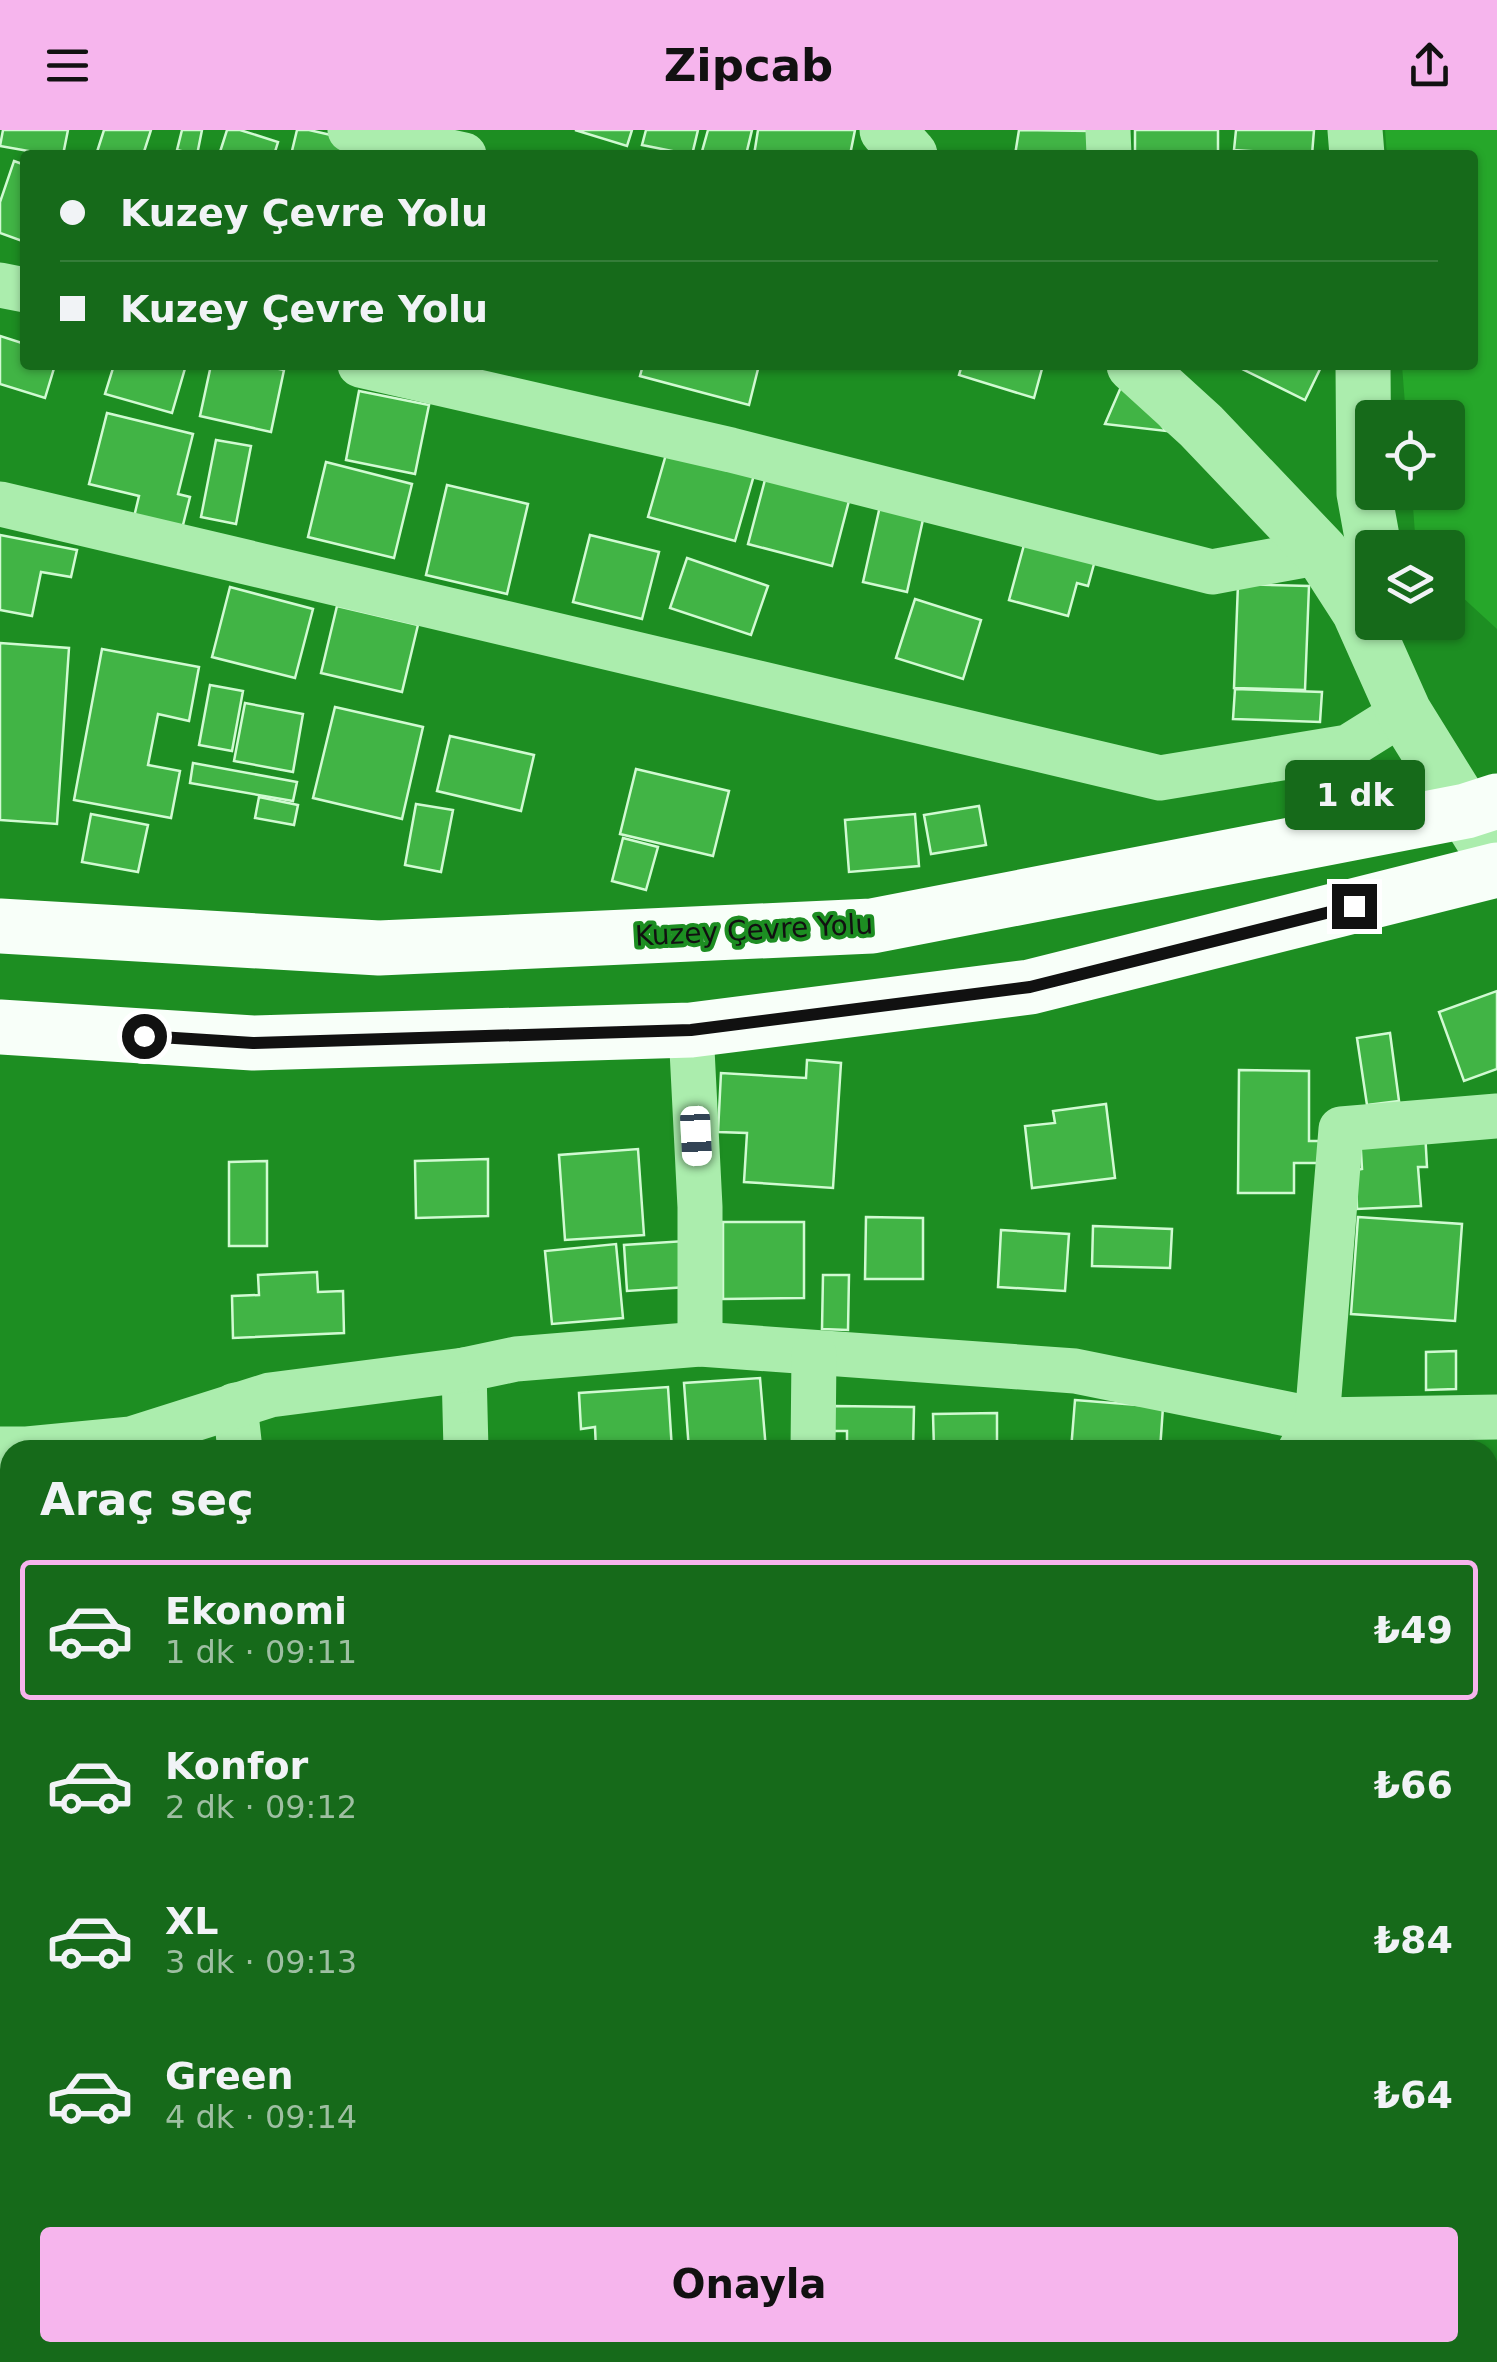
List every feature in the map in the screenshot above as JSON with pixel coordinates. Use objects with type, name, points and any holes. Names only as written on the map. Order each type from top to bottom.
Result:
[{"type":"highway","name":"Kuzey Çevre Yolu","points":[[0,926],[379,948],[872,926],[1482,806]]},
{"type":"highway","points":[[0,1027],[253,1043],[691,1030],[1030,987],[1497,870]]},
{"type":"street","points":[[350,130],[441,150]]},
{"type":"street","points":[[888,130],[906,150]]},
{"type":"street","points":[[382,370],[731,450],[1212,572],[1348,550]]},
{"type":"street","points":[[1139,370],[1348,550]]},
{"type":"street","points":[[1363,370],[1364,493],[1348,550],[1359,611],[1404,712],[1482,806],[1497,862]]},
{"type":"street","points":[[0,504],[1160,778],[1348,746],[1404,712]]},
{"type":"street","points":[[1391,640],[1404,712]]},
{"type":"street","points":[[691,1030],[700,1207],[700,1344]]},
{"type":"street","points":[[1308,1435],[1341,1129],[1497,1116]]},
{"type":"street","points":[[112,1440],[131,1438],[270,1395],[464,1370],[516,1359],[700,1344],[1075,1371],[1308,1435],[1497,1416]]},
{"type":"street","points":[[813,1440],[814,1354]]},
{"type":"street","points":[[464,1370],[466,1440]]},
{"type":"street","points":[[235,1405],[239,1440]]},
{"type":"green space","points":[[1385,130],[1497,130],[1497,629],[1465,600],[1465,530],[1415,530],[1413,510],[1465,510],[1465,400],[1405,400],[1402,370],[1478,370],[1478,150],[1387,150]]},
{"type":"building","points":[[3,130],[68,130],[64,150],[0,146]]},
{"type":"building","points":[[104,130],[151,130],[145,150],[98,150]]},
{"type":"building","points":[[182,130],[202,130],[198,150],[177,150]]},
{"type":"building","points":[[227,130],[278,142],[276,150],[221,150]]},
{"type":"building","points":[[297,130],[366,143],[365,150],[292,150]]},
{"type":"building","points":[[575,130],[632,130],[627,146]]},
{"type":"building","points":[[646,130],[698,130],[693,150],[642,145]]},
{"type":"building","points":[[708,130],[752,130],[747,150],[702,150]]},
{"type":"building","points":[[758,130],[855,130],[851,150],[755,150]]},
{"type":"building","points":[[1019,130],[1092,131],[1089,150],[1016,150]]},
{"type":"building","points":[[1135,130],[1218,130],[1218,150],[1135,150]]},
{"type":"building","points":[[1236,130],[1314,130],[1312,150],[1234,150]]},
{"type":"building","points":[[14,161],[20,163],[20,240],[0,233],[0,202]]},
{"type":"building","points":[[0,336],[20,342],[20,370],[53,370],[45,398],[0,384]]},
{"type":"building","points":[[112,370],[185,370],[172,413],[105,394]]},
{"type":"building","points":[[210,370],[284,370],[271,432],[200,416]]},
{"type":"building","points":[[642,370],[758,370],[749,405],[640,376]]},
{"type":"building","points":[[960,370],[1042,370],[1034,398],[959,375]]},
{"type":"building","points":[[1244,370],[1320,370],[1305,400]]},
{"type":"building","points":[[1124,380],[1166,431],[1105,424]]},
{"type":"building","points":[[359,391],[429,405],[415,474],[346,460]]},
{"type":"building","points":[[107,413],[193,434],[178,494],[190,497],[182,529],[134,517],[139,496],[89,484]]},
{"type":"building","points":[[216,440],[251,446],[236,524],[201,517]]},
{"type":"building","points":[[667,451],[754,475],[735,541],[648,517]]},
{"type":"building","points":[[326,462],[412,484],[394,558],[308,537]]},
{"type":"building","points":[[766,476],[850,497],[832,566],[748,544]]},
{"type":"building","points":[[447,485],[528,504],[507,594],[426,575]]},
{"type":"building","points":[[880,506],[924,515],[907,592],[863,582]]},
{"type":"building","points":[[1027,534],[1097,553],[1088,586],[1077,583],[1068,616],[1009,600]]},
{"type":"building","points":[[0,535],[77,550],[71,577],[41,572],[32,616],[0,610]]},
{"type":"building","points":[[590,535],[659,552],[642,619],[573,602]]},
{"type":"building","points":[[687,558],[768,586],[751,635],[670,608]]},
{"type":"building","points":[[1238,584],[1309,586],[1305,690],[1234,688]]},
{"type":"building","points":[[230,587],[313,609],[295,678],[212,657]]},
{"type":"building","points":[[915,599],[981,620],[963,679],[896,658]]},
{"type":"building","points":[[337,606],[418,625],[402,692],[321,673]]},
{"type":"building","points":[[0,643],[69,648],[57,824],[0,820]]},
{"type":"building","points":[[102,649],[199,667],[189,721],[158,714],[148,765],[180,771],[171,818],[74,800]]},
{"type":"building","points":[[210,685],[243,691],[232,751],[199,745]]},
{"type":"building","points":[[1235,689],[1322,692],[1320,722],[1233,719]]},
{"type":"building","points":[[245,703],[303,714],[293,772],[234,761]]},
{"type":"building","points":[[335,707],[423,727],[402,819],[313,798]]},
{"type":"building","points":[[450,736],[534,755],[521,811],[437,791]]},
{"type":"building","points":[[193,763],[297,782],[293,801],[190,783]]},
{"type":"building","points":[[636,769],[729,791],[713,856],[620,834]]},
{"type":"building","points":[[259,797],[298,805],[294,825],[255,818]]},
{"type":"building","points":[[416,804],[453,810],[441,872],[405,865]]},
{"type":"building","points":[[979,806],[986,845],[931,854],[924,815]]},
{"type":"building","points":[[91,814],[148,825],[138,872],[82,862]]},
{"type":"building","points":[[915,814],[919,866],[849,872],[845,820]]},
{"type":"building","points":[[623,838],[658,847],[646,890],[612,881]]},
{"type":"building","points":[[1497,991],[1497,1069],[1464,1081],[1439,1012]]},
{"type":"building","points":[[1390,1033],[1399,1101],[1367,1105],[1357,1038]]},
{"type":"building","points":[[807,1060],[841,1063],[833,1188],[744,1182],[747,1133],[718,1132],[721,1073],[806,1078]]},
{"type":"building","points":[[1239,1070],[1309,1071],[1309,1141],[1321,1141],[1321,1163],[1294,1163],[1294,1193],[1238,1193]]},
{"type":"building","points":[[1106,1104],[1115,1178],[1032,1188],[1025,1126],[1055,1123],[1053,1111]]},
{"type":"building","points":[[1425,1131],[1427,1167],[1418,1167],[1421,1206],[1357,1209],[1356,1170],[1362,1169],[1360,1135]]},
{"type":"building","points":[[638,1149],[644,1235],[565,1240],[559,1155]]},
{"type":"building","points":[[488,1159],[488,1216],[416,1218],[415,1161]]},
{"type":"building","points":[[267,1161],[267,1246],[229,1246],[229,1162]]},
{"type":"building","points":[[866,1217],[923,1218],[923,1279],[865,1279]]},
{"type":"building","points":[[1358,1217],[1462,1224],[1455,1321],[1351,1314]]},
{"type":"building","points":[[723,1222],[804,1222],[804,1298],[723,1299]]},
{"type":"building","points":[[1093,1226],[1172,1229],[1170,1268],[1092,1266]]},
{"type":"building","points":[[1001,1230],[1069,1234],[1065,1291],[998,1287]]},
{"type":"building","points":[[685,1241],[687,1287],[627,1291],[624,1245]]},
{"type":"building","points":[[616,1244],[623,1318],[552,1324],[545,1251]]},
{"type":"building","points":[[317,1272],[318,1292],[343,1291],[344,1333],[233,1338],[232,1296],[259,1295],[258,1275]]},
{"type":"building","points":[[823,1275],[849,1275],[848,1330],[822,1329]]},
{"type":"building","points":[[1456,1351],[1456,1389],[1426,1390],[1426,1352]]},
{"type":"building","points":[[760,1378],[765,1440],[688,1440],[684,1383]]},
{"type":"building","points":[[668,1387],[671,1440],[596,1440],[595,1427],[581,1429],[579,1393]]},
{"type":"building","points":[[1075,1400],[1163,1407],[1161,1440],[1072,1440]]},
{"type":"building","points":[[833,1406],[914,1407],[913,1440],[847,1440],[847,1431],[833,1431]]},
{"type":"building","points":[[997,1413],[997,1440],[934,1440],[933,1414]]},
{"type":"building","points":[[1461,1436],[1461,1440],[1404,1440]]},
{"type":"route","points":[[144,1036],[253,1043],[691,1030],[1030,987],[1354,906]]}]
